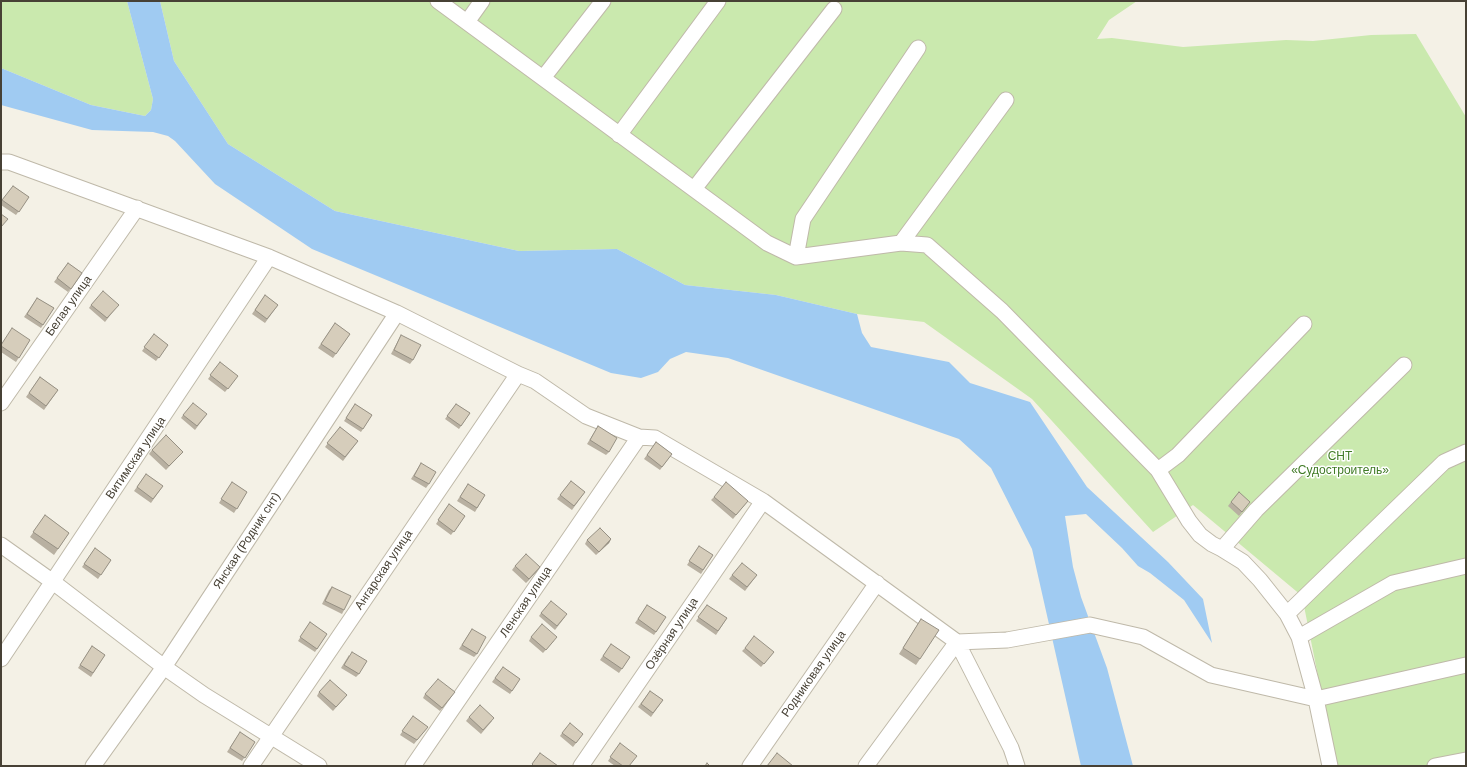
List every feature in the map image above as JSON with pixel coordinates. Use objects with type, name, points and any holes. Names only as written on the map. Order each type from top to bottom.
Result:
[{"type":"street","points":[[438,1],[767,243],[796,256],[900,243],[928,245],[1002,311],[1158,470],[1189,521],[1200,535],[1212,544],[1243,562],[1287,614],[1298,637],[1316,699],[1330,766]]},
{"type":"street","points":[[467,22],[482,1]]},
{"type":"street","points":[[543,78],[602,1]]},
{"type":"street","points":[[620,135],[718,1]]},
{"type":"street","points":[[694,189],[834,9]]},
{"type":"street","points":[[796,256],[803,219],[918,48]]},
{"type":"street","points":[[900,243],[1006,100]]},
{"type":"street","points":[[4,166],[137,208],[270,257],[397,314],[535,381],[586,416],[639,437],[655,438],[763,501],[957,642],[1011,748],[1017,766]]},
{"type":"street","name":"Белая улица","points":[[1,403],[137,208]]},
{"type":"street","name":"Витимская улица","points":[[1,659],[270,257]]},
{"type":"street","name":"Янская (Родник снт)","points":[[93,766],[164,667],[397,314]]},
{"type":"street","points":[[1158,470],[1178,455],[1304,324]]},
{"type":"street","points":[[1222,549],[1256,510],[1404,365]]},
{"type":"street","name":"Ангарская улица","points":[[251,766],[518,374]]},
{"type":"street","name":"Ленская улица","points":[[414,766],[639,437]]},
{"type":"street","points":[[1287,614],[1444,462],[1466,452]]},
{"type":"street","name":"Озёрная улица","points":[[581,766],[763,501]]},
{"type":"street","points":[[1,545],[53,582],[164,667],[204,695],[319,766]]},
{"type":"street","points":[[1298,637],[1393,583],[1466,566]]},
{"type":"street","name":"Родниковая улица","points":[[750,766],[877,583]]},
{"type":"street","points":[[957,642],[1007,640],[1090,625],[1143,637],[1211,675],[1316,699],[1466,665]]},
{"type":"street","points":[[866,766],[957,642]]},
{"type":"street","points":[[1435,766],[1466,760]]},
{"type":"green space","points":[[1,1],[127,1],[153,99],[151,110],[145,116],[91,105],[1,68]]},
{"type":"green space","name":"СНТ «Судостроитель»","points":[[160,1],[1137,1],[1109,20],[1097,39],[1112,38],[1183,47],[1286,40],[1313,41],[1371,35],[1416,34],[1466,117],[1466,766],[1336,766],[1302,596],[1193,505],[1153,532],[1032,399],[924,322],[857,314],[776,295],[685,285],[617,249],[519,251],[335,211],[228,144],[174,61]]},
{"type":"water","points":[[127,1],[160,1],[174,61],[228,144],[335,211],[519,251],[617,249],[685,285],[776,295],[857,314],[862,333],[871,347],[949,362],[970,383],[1030,402],[1087,487],[1168,562],[1203,599],[1212,643],[1184,600],[1150,573],[1138,566],[1122,548],[1086,514],[1065,516],[1073,567],[1081,597],[1107,668],[1133,766],[1081,766],[1032,549],[991,468],[959,439],[728,358],[686,352],[670,359],[658,372],[641,378],[611,373],[312,249],[215,184],[175,141],[168,136],[153,132],[92,130],[1,105],[1,68],[91,105],[145,116],[151,110],[153,99]]},
{"type":"building","points":[[13,186],[29,197],[19,212],[2,200]]},
{"type":"building","points":[[1,214],[8,219],[1,227]]},
{"type":"building","points":[[68,263],[82,273],[71,289],[57,278]]},
{"type":"building","points":[[103,291],[119,305],[107,318],[91,305]]},
{"type":"building","points":[[265,295],[278,305],[267,319],[255,310]]},
{"type":"building","points":[[37,298],[54,308],[43,325],[27,314]]},
{"type":"building","points":[[335,323],[350,334],[336,354],[321,344]]},
{"type":"building","points":[[12,328],[30,340],[19,358],[1,346]]},
{"type":"building","points":[[154,334],[168,345],[159,358],[144,347]]},
{"type":"building","points":[[401,335],[421,345],[413,360],[394,350]]},
{"type":"building","points":[[220,362],[238,376],[228,389],[210,375]]},
{"type":"building","points":[[40,377],[58,390],[46,406],[29,393]]},
{"type":"building","points":[[193,403],[207,414],[197,426],[183,415]]},
{"type":"building","points":[[355,404],[372,415],[363,429],[346,418]]},
{"type":"building","points":[[456,404],[470,413],[461,426],[447,416]]},
{"type":"building","points":[[598,426],[617,438],[609,452],[590,440]]},
{"type":"building","points":[[340,427],[358,441],[345,457],[327,443]]},
{"type":"building","points":[[166,435],[183,452],[169,466],[152,450]]},
{"type":"building","points":[[656,442],[672,454],[662,467],[647,455]]},
{"type":"building","points":[[421,463],[436,472],[429,484],[414,476]]},
{"type":"building","points":[[146,474],[163,486],[153,499],[137,487]]},
{"type":"building","points":[[571,481],[585,492],[574,506],[560,495]]},
{"type":"building","points":[[232,482],[247,492],[237,509],[221,499]]},
{"type":"building","points":[[726,482],[748,501],[736,515],[714,497]]},
{"type":"building","points":[[468,484],[485,495],[477,508],[460,497]]},
{"type":"building","points":[[1239,492],[1250,502],[1242,512],[1231,502]]},
{"type":"building","points":[[449,504],[465,516],[454,532],[438,520]]},
{"type":"building","points":[[45,515],[69,533],[58,549],[33,532]]},
{"type":"building","points":[[600,528],[611,539],[599,552],[587,540]]},
{"type":"building","points":[[699,546],[713,555],[703,570],[689,561]]},
{"type":"building","points":[[95,548],[111,560],[101,575],[84,564]]},
{"type":"building","points":[[526,554],[540,567],[529,579],[515,566]]},
{"type":"building","points":[[742,563],[757,575],[747,587],[732,575]]},
{"type":"building","points":[[332,587],[351,596],[344,610],[325,601]]},
{"type":"building","points":[[551,601],[567,614],[557,626],[541,613]]},
{"type":"building","points":[[647,605],[666,617],[656,632],[638,619]]},
{"type":"building","points":[[707,605],[727,618],[718,631],[698,617]]},
{"type":"building","points":[[921,619],[939,630],[920,659],[903,648]]},
{"type":"building","points":[[310,622],[327,634],[317,649],[300,637]]},
{"type":"building","points":[[542,624],[557,637],[546,650],[531,637]]},
{"type":"building","points":[[472,629],[486,637],[477,654],[462,645]]},
{"type":"building","points":[[754,636],[774,652],[764,664],[745,648]]},
{"type":"building","points":[[611,644],[630,657],[622,669],[603,656]]},
{"type":"building","points":[[92,646],[105,655],[93,673],[80,665]]},
{"type":"building","points":[[352,652],[367,661],[359,674],[344,665]]},
{"type":"building","points":[[503,667],[520,679],[512,691],[495,678]]},
{"type":"building","points":[[438,679],[455,692],[442,708],[425,694]]},
{"type":"building","points":[[330,680],[347,695],[336,707],[319,692]]},
{"type":"building","points":[[650,691],[663,700],[653,713],[641,704]]},
{"type":"building","points":[[480,705],[494,718],[483,730],[469,717]]},
{"type":"building","points":[[413,716],[428,727],[417,740],[402,731]]},
{"type":"building","points":[[570,723],[583,734],[576,743],[562,733]]},
{"type":"building","points":[[240,732],[255,742],[245,758],[230,748]]},
{"type":"building","points":[[620,743],[637,756],[629,766],[623,766],[610,757]]},
{"type":"building","points":[[540,753],[558,766],[534,766],[532,764]]},
{"type":"building","points":[[777,753],[793,766],[767,766]]}]
